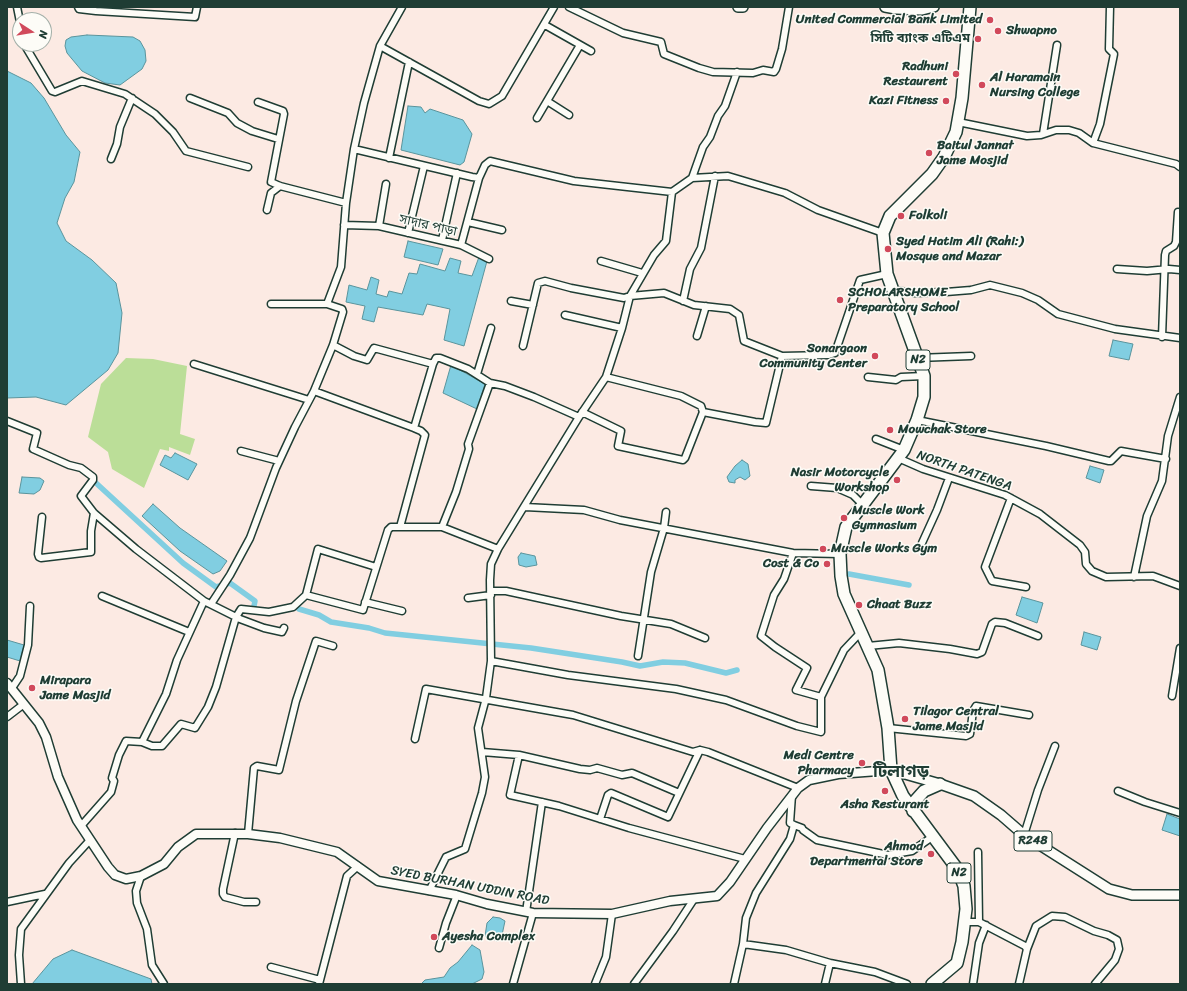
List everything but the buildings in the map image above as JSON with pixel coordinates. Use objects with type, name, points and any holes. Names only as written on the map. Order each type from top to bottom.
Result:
[{"type":"highway","name":"N2","points":[[932,984],[957,963],[962,942],[966,909],[964,886],[958,870],[912,812],[891,770],[888,728],[878,670],[844,594],[840,554],[846,527],[901,454],[917,420],[924,397],[924,376],[887,274],[883,233],[890,216],[932,174],[944,157],[956,132],[962,98],[970,7]]},
{"type":"highway","points":[[912,812],[915,801],[924,791],[940,784]]},
{"type":"main road","points":[[885,7],[896,10],[922,10],[934,7]]},
{"type":"main road","name":"R248","points":[[891,770],[940,784],[974,796],[1001,815],[1024,835],[1109,889],[1132,895],[1180,896]]},
{"type":"street","points":[[78,7],[79,9],[96,11],[195,17],[197,7]]},
{"type":"street","points":[[157,7],[158,15]]},
{"type":"street","points":[[328,304],[340,267],[346,203],[354,149],[364,103],[380,46],[402,7]]},
{"type":"street","points":[[380,46],[474,98],[489,104],[502,96],[545,25],[554,7]]},
{"type":"street","points":[[569,7],[623,33],[661,42],[664,54],[699,68],[713,72],[753,73],[763,70],[774,72],[782,49],[788,7]]},
{"type":"street","points":[[1093,143],[1100,124],[1114,54],[1109,49],[1110,7]]},
{"type":"street","points":[[545,25],[591,51]]},
{"type":"street","points":[[537,118],[580,45]]},
{"type":"street","points":[[1044,134],[1057,45]]},
{"type":"street","points":[[29,52],[52,91],[55,92],[82,81],[125,94],[155,114],[173,132],[186,151],[248,167]]},
{"type":"street","points":[[389,158],[409,62]]},
{"type":"street","points":[[692,178],[703,147],[710,137],[718,116],[725,106],[737,72]]},
{"type":"street","points":[[111,159],[117,144],[120,127],[132,98]]},
{"type":"street","points":[[190,98],[228,113],[237,123],[252,131],[278,139]]},
{"type":"street","points":[[547,101],[569,115]]},
{"type":"street","points":[[258,102],[284,112],[278,139],[272,182],[280,186],[346,203]]},
{"type":"street","points":[[958,122],[1020,135],[1044,134],[1056,130],[1069,130],[1079,133],[1093,143],[1176,164],[1180,167]]},
{"type":"street","points":[[354,149],[479,178]]},
{"type":"street","name":"সাদার পাড়া","points":[[344,225],[379,226],[461,245],[479,178],[485,165],[490,161],[574,182],[672,192]]},
{"type":"street","points":[[408,233],[424,166]]},
{"type":"street","points":[[442,240],[457,173]]},
{"type":"street","points":[[683,301],[690,269],[699,254],[704,238],[715,176]]},
{"type":"street","points":[[429,891],[446,857],[465,849],[471,834],[483,788],[485,777],[478,728],[486,698],[491,661],[491,564],[498,549],[581,414],[606,377],[622,328],[630,296],[642,273],[666,241],[672,192],[681,184],[692,178],[728,176],[785,193],[818,210],[883,233]]},
{"type":"street","points":[[379,226],[386,184]]},
{"type":"street","points":[[267,210],[271,193],[280,186]]},
{"type":"street","points":[[1162,336],[1166,251],[1174,246],[1176,242],[1178,212]]},
{"type":"street","points":[[468,222],[502,230]]},
{"type":"street","points":[[461,245],[489,259]]},
{"type":"street","points":[[601,261],[642,273]]},
{"type":"street","points":[[1117,268],[1147,271],[1180,270]]},
{"type":"street","points":[[522,346],[538,283],[545,281],[571,288],[624,298],[630,296],[664,293],[694,305],[730,309],[736,311],[739,315],[744,341],[782,356],[829,355],[835,353],[860,280],[887,274]]},
{"type":"street","points":[[892,290],[914,293],[946,292],[970,290],[990,285],[1038,300],[1058,314],[1115,329],[1180,338]]},
{"type":"street","points":[[511,301],[533,305]]},
{"type":"street","points":[[213,602],[230,575],[250,538],[279,461],[314,391],[333,345],[343,312],[342,309],[328,304],[271,304]]},
{"type":"street","points":[[697,336],[706,306]]},
{"type":"street","points":[[565,315],[622,328]]},
{"type":"street","points":[[477,374],[491,328]]},
{"type":"street","points":[[333,345],[354,356],[367,360],[374,348],[433,364]]},
{"type":"street","points":[[703,412],[766,423],[782,356]]},
{"type":"street","points":[[917,358],[971,356]]},
{"type":"street","points":[[414,428],[433,364],[436,358],[440,358],[477,374],[490,383],[505,386],[621,430],[618,446],[683,460],[703,412],[701,406],[681,396],[606,377]]},
{"type":"street","points":[[194,364],[309,400]]},
{"type":"street","points":[[868,376],[896,380],[901,377],[924,376]]},
{"type":"street","points":[[442,527],[456,492],[469,449],[468,444],[490,383]]},
{"type":"street","points":[[314,391],[414,428],[421,431],[425,435],[400,527]]},
{"type":"street","points":[[1134,577],[1147,516],[1162,481],[1168,436],[1180,397]]},
{"type":"street","points":[[917,420],[1109,461],[1111,461],[1121,451],[1166,460]]},
{"type":"street","points":[[7,421],[37,433],[33,449],[69,465],[81,468],[93,477],[93,480],[82,496],[94,513],[136,549],[204,601],[213,602],[236,617],[264,628],[282,632],[284,628]]},
{"type":"street","name":"NORTH PATENGA","points":[[876,439],[901,454],[949,478],[1011,498],[1040,514],[1080,545],[1085,552],[1086,564],[1092,571],[1106,576],[1154,576],[1180,586]]},
{"type":"street","points":[[241,451],[279,461]]},
{"type":"street","points":[[922,543],[949,478]]},
{"type":"street","points":[[811,486],[837,488],[853,495],[862,504]]},
{"type":"street","points":[[1011,498],[986,567],[992,581],[1026,587]]},
{"type":"street","points":[[525,506],[584,510],[620,520],[793,553],[840,554]]},
{"type":"street","points":[[638,656],[651,572],[664,528],[666,512]]},
{"type":"street","points":[[42,518],[38,554],[41,558],[91,552],[91,531],[94,513]]},
{"type":"street","points":[[306,595],[358,610],[363,610],[388,530],[391,527],[442,527],[498,549]]},
{"type":"street","points":[[81,826],[111,792],[114,781],[112,778],[119,756],[126,741],[142,742],[152,746],[162,746],[181,724],[195,728],[208,707],[216,686],[236,617],[241,609],[269,612],[293,607],[306,595],[318,549],[376,568]]},
{"type":"street","points":[[793,553],[784,579],[774,595],[761,636],[807,668],[796,690],[821,698]]},
{"type":"street","points":[[468,598],[506,591],[643,620],[671,624],[705,638]]},
{"type":"street","points":[[102,596],[189,632]]},
{"type":"street","points":[[142,742],[166,694],[177,660],[204,601]]},
{"type":"street","points":[[365,602],[402,611]]},
{"type":"street","points":[[10,686],[20,676],[28,645],[30,606]]},
{"type":"street","points":[[868,646],[899,643],[977,654],[982,652],[992,624],[995,622],[1005,623],[1038,636]]},
{"type":"street","points":[[491,661],[568,675],[676,689],[726,700],[818,732],[822,730],[821,698],[844,650],[861,632]]},
{"type":"street","points":[[248,834],[254,768],[257,766],[279,770],[296,701],[316,642],[333,646]]},
{"type":"street","points":[[1172,696],[1180,648]]},
{"type":"street","name":"SYED BURHAN UDDIN ROAD","points":[[10,686],[46,737],[58,777],[81,826],[115,876],[126,879],[141,876],[164,864],[178,847],[196,834],[235,833],[280,838],[338,852],[378,882],[457,895],[487,904],[530,913],[612,914],[670,901],[717,896],[730,882],[767,828],[798,788],[809,780],[838,774],[891,770]]},
{"type":"street","points":[[415,739],[426,689],[486,698],[573,715],[693,752],[700,750],[708,752],[798,788]]},
{"type":"street","points":[[7,717],[24,704]]},
{"type":"street","points":[[888,728],[966,736],[970,734],[973,711],[976,706],[1029,715]]},
{"type":"street","points":[[1024,835],[1038,790],[1055,746]]},
{"type":"street","points":[[600,819],[609,793],[666,817],[670,815],[700,750]]},
{"type":"street","points":[[482,752],[518,755],[580,769],[590,770],[597,768],[622,775],[632,773],[679,793]]},
{"type":"street","points":[[518,755],[510,795],[542,802],[745,859]]},
{"type":"street","points":[[1118,791],[1144,802],[1180,813]]},
{"type":"street","points":[[792,796],[790,823],[802,828],[802,830],[817,840],[888,855],[912,851],[932,837]]},
{"type":"street","points":[[513,984],[530,913],[542,802]]},
{"type":"street","points":[[734,984],[746,918],[756,893],[790,839],[794,825]]},
{"type":"street","points":[[235,833],[223,894],[225,897],[244,902],[256,902]]},
{"type":"street","points":[[21,984],[19,955],[21,928],[69,863],[90,840]]},
{"type":"street","points":[[978,852],[979,922]]},
{"type":"street","points":[[271,967],[320,982],[347,876],[358,866]]},
{"type":"street","points":[[141,876],[136,890],[137,903],[147,929],[152,965],[164,984]]},
{"type":"street","points":[[7,902],[45,894]]},
{"type":"street","points":[[438,948],[446,922],[457,895]]},
{"type":"street","points":[[634,984],[673,932],[694,899]]},
{"type":"street","points":[[595,984],[606,957],[612,914]]},
{"type":"street","points":[[1019,984],[1027,949],[1036,926],[1052,916],[1066,917],[1094,931],[1108,935],[1117,940],[1119,950],[1115,960],[1095,984]]},
{"type":"street","points":[[964,922],[979,922],[1022,943],[1027,949]]},
{"type":"street","points":[[973,984],[979,943],[986,926]]},
{"type":"street","points":[[742,944],[786,950],[830,963],[875,972],[907,984]]},
{"type":"street","points":[[825,984],[830,963]]},
{"type":"green space","points":[[126,358],[153,359],[187,366],[180,434],[195,439],[190,455],[169,447],[169,451],[160,449],[144,488],[112,469],[108,452],[88,437],[101,384]]},
{"type":"water","points":[[87,35],[133,37],[140,41],[145,50],[146,61],[142,69],[120,85],[105,83],[82,71],[67,53],[65,46],[66,40],[71,37]]},
{"type":"water","points":[[7,71],[31,83],[44,98],[66,135],[80,152],[74,182],[65,198],[57,223],[66,241],[92,260],[116,283],[122,313],[118,353],[108,370],[66,405],[36,397],[7,398]]},
{"type":"water","points":[[408,106],[421,107],[425,113],[430,109],[463,120],[472,134],[464,162],[460,165],[401,150]]},
{"type":"water","points":[[408,241],[443,249],[438,265],[404,257]]},
{"type":"water","points":[[479,257],[487,261],[464,346],[444,340],[450,309],[427,304],[423,315],[378,307],[374,322],[362,319],[365,306],[346,302],[349,285],[367,290],[371,277],[379,280],[376,294],[387,297],[389,291],[402,294],[409,273],[417,274],[420,264],[445,271],[450,258],[461,261],[458,273],[472,276]]},
{"type":"water","points":[[1113,340],[1133,344],[1129,360],[1109,356]]},
{"type":"water","points":[[451,365],[485,384],[477,409],[443,393]]},
{"type":"water","points":[[175,453],[197,464],[188,480],[160,465],[165,455],[171,458]]},
{"type":"water","points":[[742,460],[748,464],[750,476],[745,480],[740,477],[735,480],[735,483],[729,482],[727,477],[735,466]]},
{"type":"water","points":[[1090,466],[1104,470],[1100,483],[1086,478]]},
{"type":"water","points":[[22,477],[40,478],[44,481],[40,490],[34,494],[19,493]]},
{"type":"water","points":[[153,504],[180,528],[227,561],[220,571],[213,574],[180,551],[142,516]]},
{"type":"water","points":[[521,553],[535,556],[537,565],[526,567],[519,565],[518,557]]},
{"type":"water","points":[[1022,597],[1043,603],[1037,623],[1016,615]]},
{"type":"water","points":[[1084,632],[1101,637],[1097,650],[1081,645]]},
{"type":"water","points":[[7,640],[24,645],[20,661],[7,657]]},
{"type":"water","points":[[1167,814],[1180,819],[1180,836],[1162,830]]},
{"type":"water","points":[[493,917],[500,918],[505,921],[502,935],[497,941],[485,936],[487,923]]},
{"type":"water","points":[[472,945],[480,950],[484,972],[482,979],[472,984],[421,984],[425,980],[444,977],[450,968],[458,962]]},
{"type":"water","points":[[72,950],[151,979],[152,984],[32,984],[53,959]]},
{"type":"waterway","points":[[96,483],[183,563],[216,587],[230,583],[255,601],[254,606]]},
{"type":"waterway","points":[[849,574],[909,585]]},
{"type":"waterway","points":[[299,609],[319,615],[331,622],[369,628],[385,633],[531,648],[640,666],[663,662],[685,663],[726,673],[737,670]]},
{"type":"place","name":"United Commercial Bank Limited","points":[[990,20]]},
{"type":"place","name":"Shwapno","points":[[998,31]]},
{"type":"place","name":"সিটি ব্যাংক এটিএম","points":[[978,39]]},
{"type":"place","name":"Radhuni Restaurent","points":[[956,74]]},
{"type":"place","name":"Al Haramain Nursing College","points":[[982,85]]},
{"type":"place","name":"Kazi Fitness","points":[[946,101]]},
{"type":"place","name":"Baitul Jannat Jame Mosjid","points":[[929,153]]},
{"type":"place","name":"Folkoli","points":[[901,216]]},
{"type":"place","name":"Syed Hatim Ali (Rahi:) Mosque and Mazar","points":[[888,249]]},
{"type":"place","name":"SCHOLARSHOME Preparatory School","points":[[840,300]]},
{"type":"place","name":"Sonargaon Community Center","points":[[875,356]]},
{"type":"place","name":"Mowchak Store","points":[[890,430]]},
{"type":"place","name":"Nasir Motorcycle Workshop","points":[[897,480]]},
{"type":"place","name":"Muscle Work Gymnasium","points":[[844,518]]},
{"type":"place","name":"Muscle Works Gym","points":[[823,549]]},
{"type":"place","name":"Cost & Co","points":[[827,564]]},
{"type":"place","name":"Chaat Buzz","points":[[859,605]]},
{"type":"place","name":"Mirapara Jame Masjid","points":[[32,688]]},
{"type":"place","name":"Tilagor Central Jame Masjid","points":[[905,719]]},
{"type":"place","name":"Medi Centre Pharmacy","points":[[862,763]]},
{"type":"place","name":"Asha Resturant","points":[[885,791]]},
{"type":"place","name":"Ahmod Departmental Store","points":[[931,854]]},
{"type":"place","name":"Ayesha Complex","points":[[434,937]]},
{"type":"district","name":"টিলাগড়","points":[[901,773]]}]
